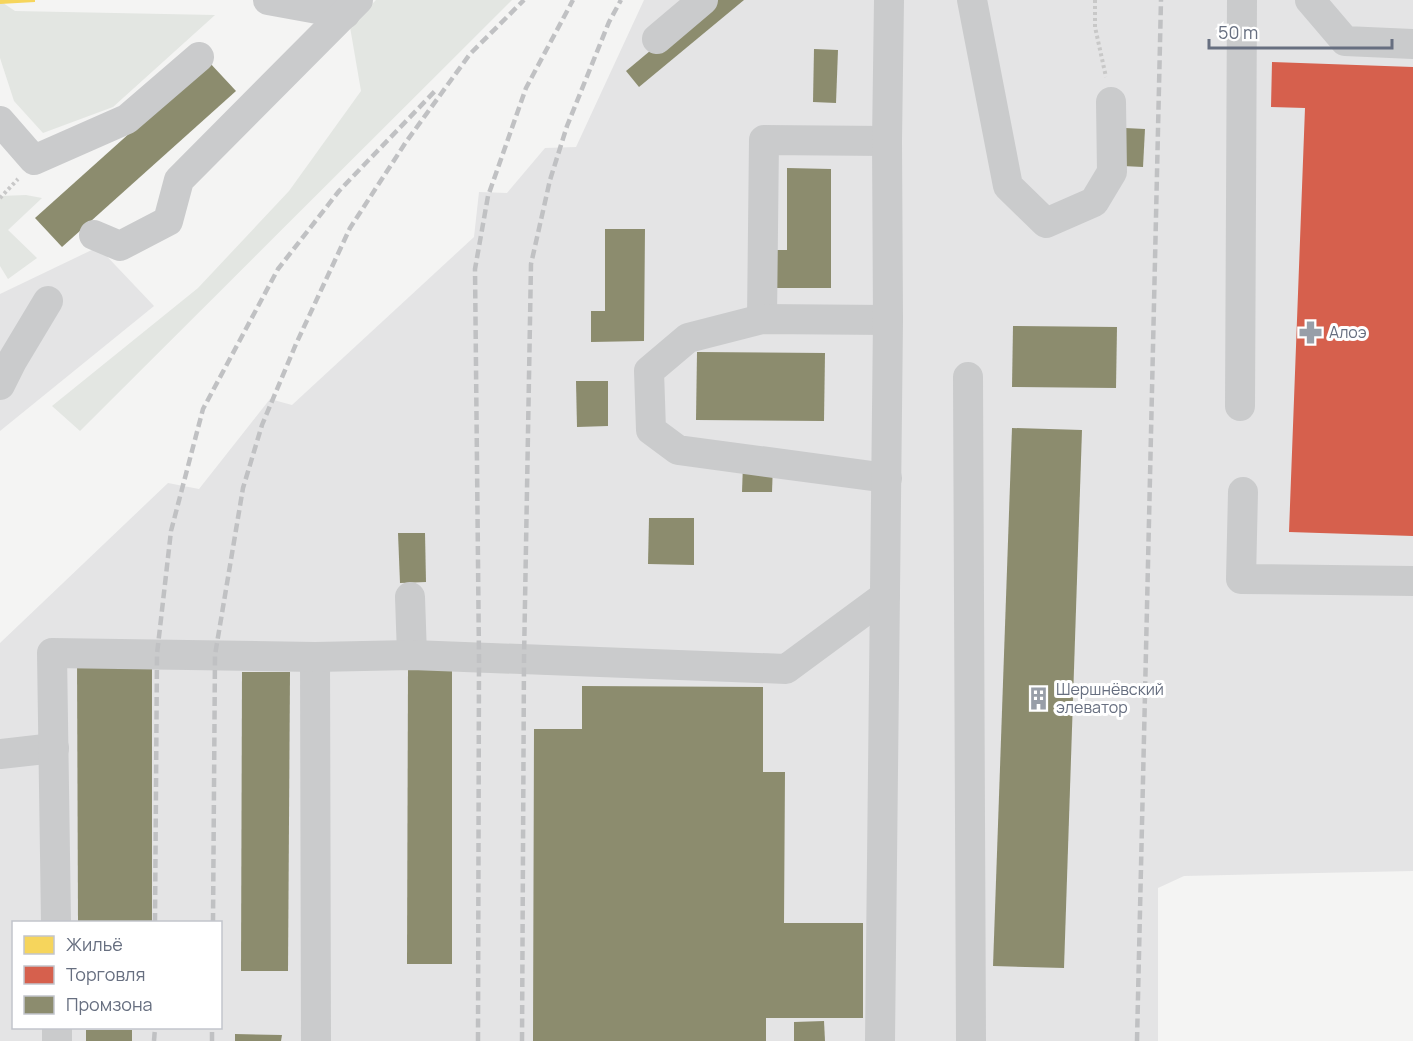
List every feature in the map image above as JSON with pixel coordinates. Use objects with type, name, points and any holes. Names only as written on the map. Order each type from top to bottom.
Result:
[{"type":"lane","points":[[268,0],[352,7]]},
{"type":"lane","points":[[657,39],[703,0]]},
{"type":"lane","points":[[880,1041],[889,0]]},
{"type":"lane","points":[[972,0],[1008,186],[1046,223],[1094,202],[1112,172],[1112,102]]},
{"type":"lane","points":[[1240,406],[1242,0]]},
{"type":"lane","points":[[1310,0],[1345,41],[1413,44]]},
{"type":"lane","points":[[94,235],[120,246],[168,221],[179,180],[352,7]]},
{"type":"lane","points":[[0,121],[34,160],[127,119],[199,57]]},
{"type":"lane","points":[[762,319],[764,140],[887,141]]},
{"type":"lane","points":[[4,369],[48,301]]},
{"type":"lane","points":[[886,478],[678,450],[651,429],[649,372],[688,338],[762,319],[888,320]]},
{"type":"lane","points":[[969,377],[971,1041]]},
{"type":"lane","points":[[1243,492],[1241,579],[1413,581]]},
{"type":"lane","points":[[56,921],[52,653],[315,657],[412,656],[786,669],[885,596]]},
{"type":"lane","points":[[410,597],[412,656]]},
{"type":"lane","points":[[315,657],[316,1041]]},
{"type":"lane","points":[[0,754],[54,748]]},
{"type":"path","points":[[1095,0],[1095,27],[1112,102]]},
{"type":"shaded area","points":[[376,0],[512,0],[80,431],[52,406],[198,288],[289,191],[361,91],[350,27]]},
{"type":"shaded area","points":[[644,0],[1413,0],[1413,871],[1184,876],[1158,888],[1158,1041],[0,1041],[0,643],[168,483],[199,489],[270,399],[292,405],[474,237],[479,192],[507,193],[545,148],[576,147]]},
{"type":"shaded area","points":[[0,1],[15,11],[215,15],[113,107],[43,133],[14,101],[0,58]]},
{"type":"shaded area","points":[[26,195],[42,198],[8,230],[37,258],[8,279],[0,266],[0,196]]},
{"type":"shaded area","points":[[98,247],[154,306],[0,431],[0,294]]},
{"type":"building: Жильё","points":[[0,0],[35,0],[35,2],[0,4]]},
{"type":"building: Торговля","points":[[1272,62],[1413,67],[1413,536],[1289,532],[1305,108],[1271,107]]},
{"type":"building: Промзона","points":[[711,0],[744,0],[639,87],[626,71]]},
{"type":"building: Промзона","points":[[814,49],[838,50],[836,103],[813,102]]},
{"type":"building: Промзона","points":[[209,62],[236,91],[62,247],[35,218]]},
{"type":"building: Промзона","points":[[1125,128],[1145,129],[1143,167],[1123,166]]},
{"type":"building: Промзона","points":[[787,168],[831,169],[831,288],[770,288],[770,250],[787,250]]},
{"type":"building: Промзона","points":[[605,229],[645,229],[644,341],[591,342],[591,311],[605,311]]},
{"type":"building: Промзона","points":[[1013,326],[1117,327],[1116,388],[1012,387]]},
{"type":"building: Промзона","points":[[697,352],[825,353],[824,421],[696,420]]},
{"type":"building: Промзона","points":[[576,381],[608,381],[608,426],[577,427]]},
{"type":"building: Промзона","name":"Шершнёвский элеватор","points":[[1012,428],[1082,430],[1064,968],[993,966]]},
{"type":"building: Промзона","points":[[743,464],[773,464],[772,492],[742,492]]},
{"type":"building: Промзона","points":[[649,518],[694,518],[694,565],[648,564]]},
{"type":"building: Промзона","points":[[398,533],[425,533],[426,582],[400,583]]},
{"type":"building: Промзона","points":[[77,660],[152,660],[152,921],[78,921]]},
{"type":"building: Промзона","points":[[408,667],[452,667],[452,964],[407,964]]},
{"type":"building: Промзона","points":[[242,672],[290,672],[288,971],[241,971]]},
{"type":"building: Промзона","points":[[582,686],[763,687],[763,772],[785,772],[784,923],[863,923],[863,1018],[766,1018],[766,1041],[533,1041],[534,729],[582,729]]},
{"type":"building: Промзона","points":[[824,1021],[825,1041],[794,1041],[794,1022]]},
{"type":"building: Промзона","points":[[86,1030],[132,1030],[132,1041],[86,1041]]},
{"type":"building: Промзона","points":[[235,1034],[282,1035],[281,1041],[235,1041]]},
{"type":"railway","points":[[213,921],[215,655],[243,488],[262,425],[296,344],[350,228],[406,142],[470,54],[524,0]]},
{"type":"railway","points":[[478,1041],[479,658],[475,269],[488,196],[526,88],[573,0]]},
{"type":"railway","points":[[522,1041],[524,659],[531,264],[550,180],[567,126],[609,22],[621,0]]},
{"type":"railway","points":[[1137,1041],[1161,0]]},
{"type":"railway","points":[[155,921],[157,654],[171,531],[203,409],[278,269],[339,191],[435,91]]},
{"type":"railway","points":[[154,1041],[155,1029]]},
{"type":"railway","points":[[212,1029],[212,1041]]},
{"type":"place","name":"Алоэ","points":[[1311,332]]},
{"type":"place","name":"Шершнёвский элеватор","points":[[1038,698]]}]
